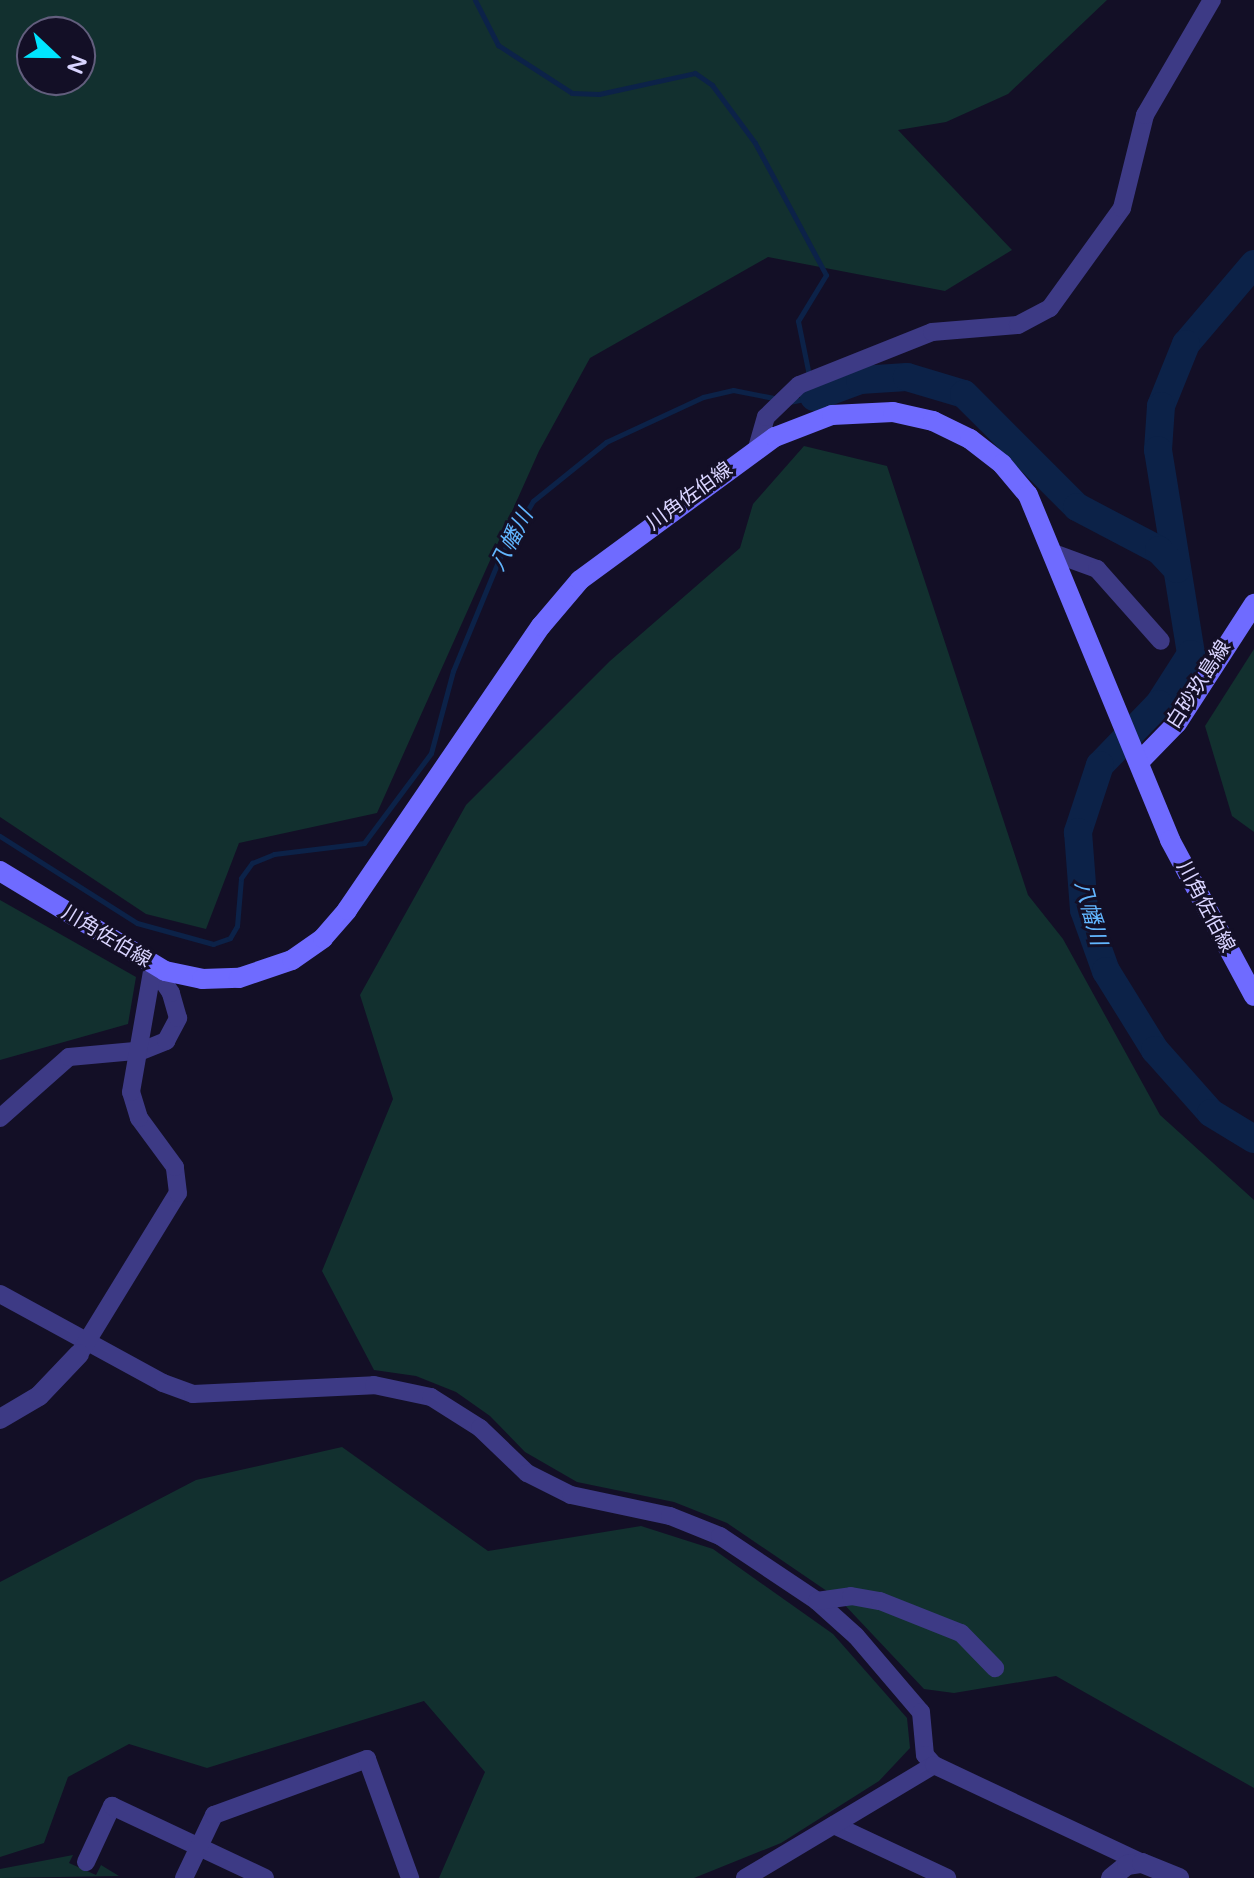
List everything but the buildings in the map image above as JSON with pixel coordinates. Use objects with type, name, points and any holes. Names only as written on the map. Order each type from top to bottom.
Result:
[{"type":"main road","name":"川角佐伯線","points":[[0,871],[153,966],[202,979],[239,978],[284,964],[323,938],[559,602],[603,561],[757,448],[793,427],[842,413],[893,412],[933,421],[970,439],[1002,464],[1039,512],[1186,874],[1254,996]]},
{"type":"main road","name":"白砂玖島線","points":[[1138,761],[1177,723],[1254,604]]},
{"type":"street","points":[[757,448],[761,426],[793,388],[932,332],[1018,325],[1050,308],[1122,208],[1145,115],[1212,0]]},
{"type":"street","points":[[1056,554],[1097,569],[1161,641]]},
{"type":"street","points":[[0,1419],[39,1396],[82,1348],[178,1193],[175,1167],[134,1105],[134,1052],[153,966]]},
{"type":"street","points":[[0,1118],[69,1057],[134,1052],[166,1041],[178,1018],[171,993],[153,966]]},
{"type":"street","points":[[0,1294],[82,1348],[193,1394],[374,1385],[431,1397],[480,1428],[515,1464],[540,1481],[597,1505],[696,1525],[817,1601],[913,1699],[926,1726],[925,1755],[934,1765],[1179,1878]]},
{"type":"street","points":[[817,1601],[851,1596],[880,1601],[961,1633],[995,1668]]},
{"type":"street","points":[[184,1878],[214,1815],[367,1759],[410,1878]]},
{"type":"street","points":[[745,1878],[934,1765]]},
{"type":"street","points":[[86,1862],[112,1806],[265,1878]]},
{"type":"street","points":[[834,1825],[947,1878]]},
{"type":"street","points":[[1111,1878],[1127,1865],[1142,1863]]},
{"type":"green space","points":[[0,0],[1107,0],[1008,94],[946,122],[898,130],[1012,250],[945,291],[768,257],[590,358],[539,451],[377,813],[239,843],[206,929],[146,914],[0,817]]},
{"type":"green space","points":[[804,446],[887,466],[1028,895],[1063,939],[1160,1115],[1254,1200],[1254,1788],[1056,1676],[954,1693],[924,1689],[840,1600],[727,1523],[674,1502],[577,1482],[525,1452],[490,1416],[456,1392],[416,1376],[374,1370],[322,1271],[393,1099],[360,995],[466,805],[610,661],[740,548],[753,504]]},
{"type":"green space","points":[[1254,649],[1254,832],[1232,816],[1205,726]]},
{"type":"green space","points":[[0,900],[136,977],[128,1024],[0,1060]]},
{"type":"green space","points":[[342,1447],[488,1551],[641,1526],[713,1549],[833,1634],[907,1718],[910,1748],[879,1781],[781,1843],[694,1878],[439,1878],[485,1772],[424,1701],[207,1768],[129,1744],[68,1777],[44,1843],[0,1857],[0,1582],[196,1480]]},
{"type":"green space","points":[[73,1855],[69,1863],[96,1875],[101,1865],[119,1876],[0,1878],[0,1869]]},
{"type":"waterway","points":[[475,0],[498,45],[572,93],[599,94],[695,73],[712,85],[755,143],[826,275],[798,321],[809,375]]},
{"type":"waterway","name":"八幡川","points":[[1254,264],[1186,344],[1161,406],[1158,450],[1191,654],[1159,704],[1100,765],[1078,832],[1084,910],[1106,971],[1155,1050],[1211,1113],[1254,1139]]},
{"type":"waterway","name":"八幡川","points":[[814,397],[860,380],[907,377],[964,394],[1077,507],[1159,550],[1177,569]]},
{"type":"waterway","name":"八幡川","points":[[789,402],[814,397],[812,385]]},
{"type":"waterway","name":"八幡川","points":[[0,836],[137,923],[213,944],[230,938],[237,926],[241,878],[252,863],[274,854],[364,843],[431,753],[453,671],[500,557],[533,501],[606,442],[703,397],[733,390],[779,399]]}]
